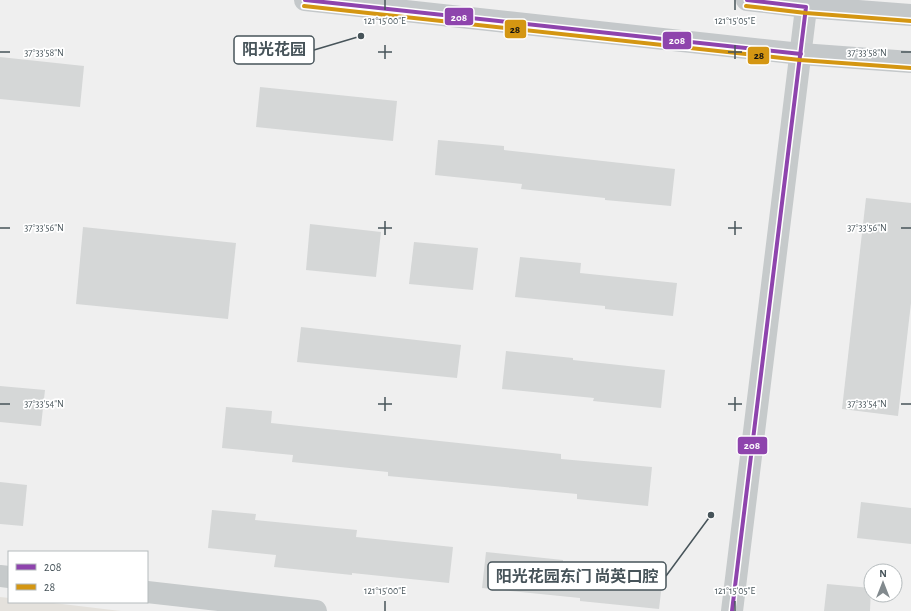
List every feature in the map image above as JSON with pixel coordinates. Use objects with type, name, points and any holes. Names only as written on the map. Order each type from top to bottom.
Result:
[{"type":"main road","points":[[305,0],[801,54],[911,62]]},
{"type":"main road","points":[[747,0],[807,4],[911,15]]},
{"type":"street","points":[[732,611],[807,4]]},
{"type":"street","points":[[148,592],[316,611]]},
{"type":"shaded area","points":[[0,597],[8,598],[8,603],[53,603],[121,611],[0,611]]},
{"type":"building","points":[[0,57],[84,66],[80,107],[0,99]]},
{"type":"building","points":[[260,87],[397,101],[393,141],[256,127]]},
{"type":"building","points":[[438,140],[504,146],[504,150],[675,169],[671,206],[605,200],[605,198],[521,189],[522,184],[435,175]]},
{"type":"building","points":[[866,198],[911,203],[911,303],[898,416],[842,409]]},
{"type":"building","points":[[310,224],[381,232],[376,277],[306,270]]},
{"type":"building","points":[[83,227],[236,243],[228,319],[76,304]]},
{"type":"building","points":[[414,242],[478,248],[473,290],[409,284]]},
{"type":"building","points":[[520,257],[581,263],[580,273],[677,283],[673,316],[605,309],[605,306],[515,297]]},
{"type":"building","points":[[301,327],[461,345],[457,378],[297,362]]},
{"type":"building","points":[[506,351],[665,370],[661,408],[593,401],[594,398],[502,389]]},
{"type":"building","points":[[0,386],[45,390],[41,426],[0,422]]},
{"type":"building","points":[[226,407],[272,411],[271,423],[561,454],[561,459],[652,467],[648,506],[577,499],[577,494],[388,476],[388,472],[292,462],[293,455],[222,448]]},
{"type":"building","points":[[0,482],[27,485],[23,526],[0,524]]},
{"type":"building","points":[[861,502],[911,508],[911,544],[857,538]]},
{"type":"building","points":[[212,510],[256,514],[255,520],[357,530],[356,537],[453,547],[449,583],[274,567],[276,555],[208,548]]},
{"type":"building","points":[[486,552],[563,560],[563,565],[663,575],[659,609],[580,601],[580,598],[482,588]]},
{"type":"building","points":[[827,584],[863,587],[863,603],[870,603],[870,611],[824,611]]},
{"type":"transit line","name":"208","points":[[305,0],[801,54]]},
{"type":"transit line","name":"208","points":[[732,611],[806,7],[747,0]]},
{"type":"transit line","name":"28","points":[[304,6],[800,60],[911,68]]},
{"type":"transit line","name":"28","points":[[746,6],[806,13],[911,21]]},
{"type":"place","name":"阳光花园","points":[[361,36]]},
{"type":"place","name":"阳光花园东门 尚英口腔","points":[[711,515]]}]
